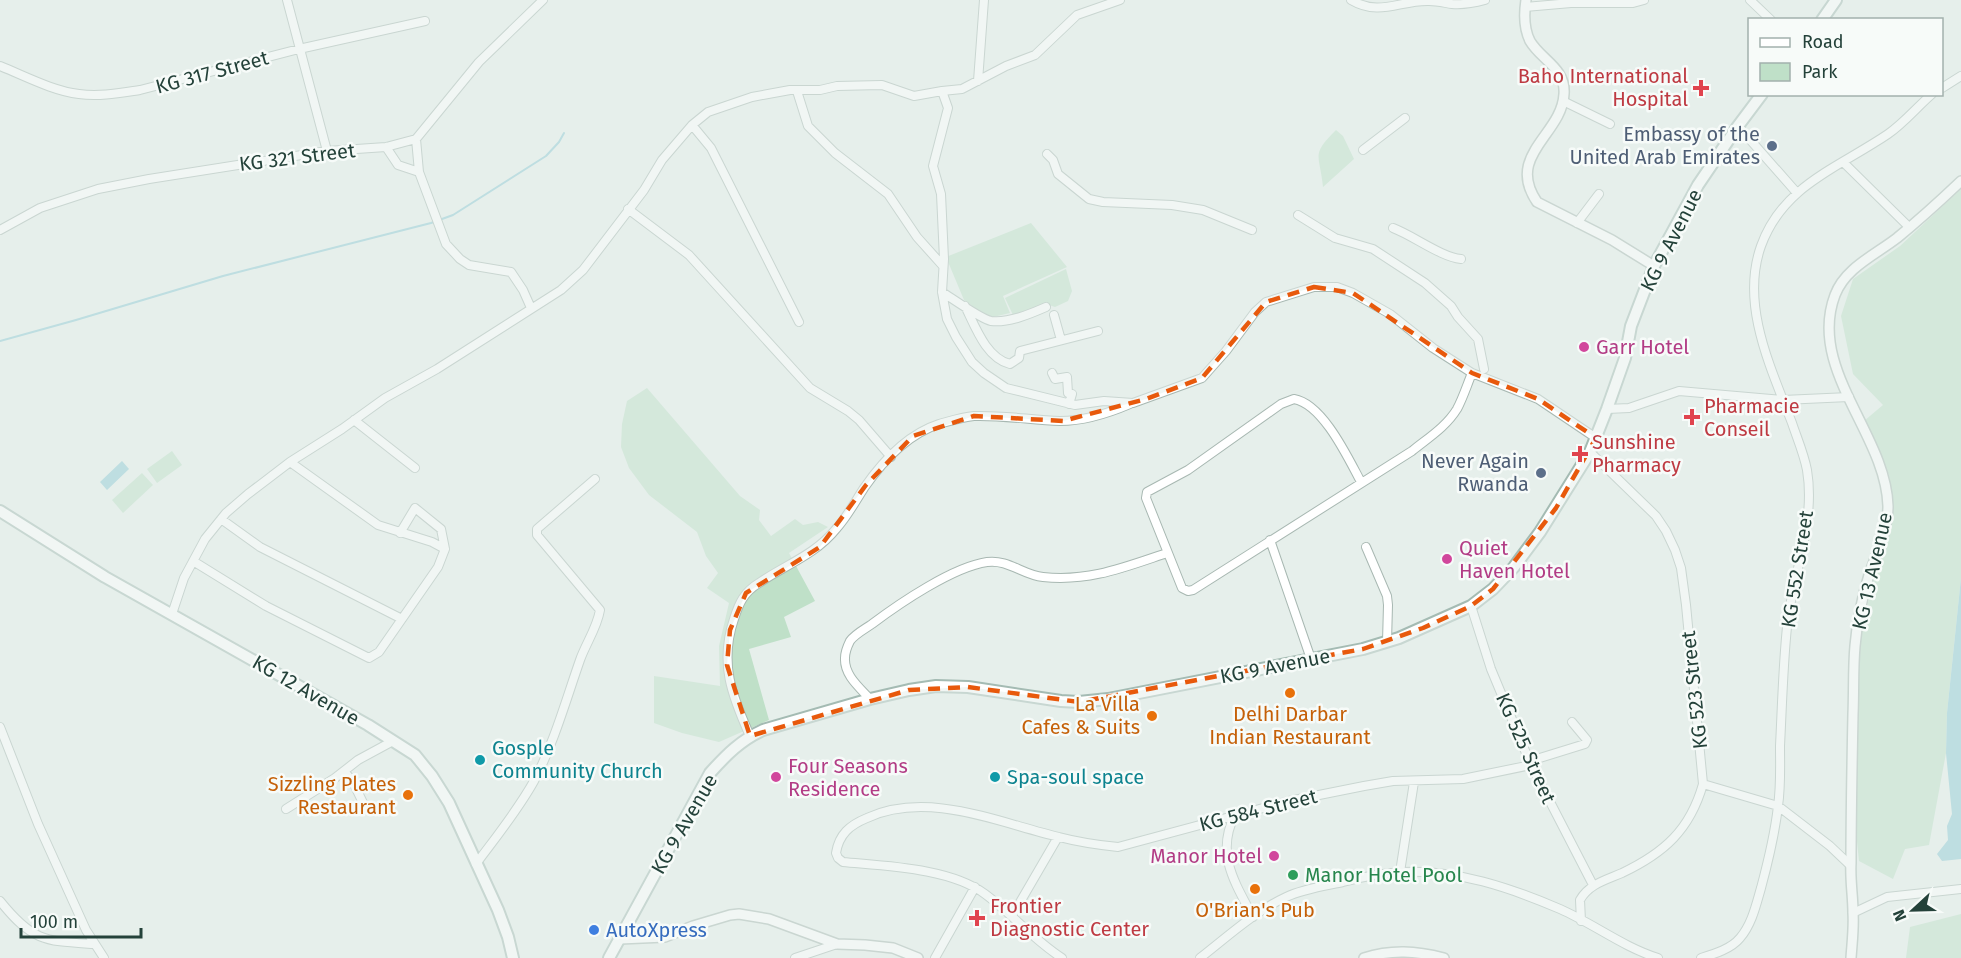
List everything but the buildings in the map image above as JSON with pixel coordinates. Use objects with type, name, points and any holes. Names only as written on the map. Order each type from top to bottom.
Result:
[{"type":"main road","points":[[1823,18],[1836,0]]},
{"type":"main road","name":"KG 9 Avenue","points":[[609,958],[710,773],[750,736],[786,723],[870,699],[909,690],[936,687],[968,687],[1061,701],[1108,699],[1363,649],[1423,628],[1471,606],[1493,589],[1514,567],[1556,508],[1590,452],[1625,358],[1631,326],[1654,266],[1698,185],[1760,96]]},
{"type":"main road","name":"KG 12 Avenue","points":[[0,511],[105,577],[415,755],[449,803],[498,910],[513,958]]},
{"type":"street","points":[[287,0],[327,152]]},
{"type":"street","points":[[531,308],[511,272],[469,265],[446,244],[419,172],[416,139],[479,62],[543,0]]},
{"type":"street","points":[[978,81],[984,0]]},
{"type":"street","points":[[172,614],[184,578],[205,539],[221,519],[248,494],[290,462],[385,398],[446,364],[531,308],[549,299],[584,270],[644,190],[662,160],[692,125],[708,112],[717,107],[752,97],[790,90],[882,85],[914,96],[962,89],[1006,66],[1035,55],[1077,15],[1120,0]]},
{"type":"street","points":[[1351,0],[1367,7],[1382,9],[1431,0],[1455,4],[1485,0]]},
{"type":"street","points":[[1644,0],[1634,3],[1525,4],[1526,32],[1531,42],[1560,75],[1564,90],[1563,101],[1552,124],[1535,148],[1527,180],[1529,190],[1537,202],[1612,240],[1654,266]]},
{"type":"street","points":[[1750,0],[1769,18]]},
{"type":"street","name":"KG 317 Street","points":[[0,66],[59,89],[93,95],[140,90],[299,49],[425,21]]},
{"type":"street","points":[[1943,87],[1961,76]]},
{"type":"street","points":[[796,91],[808,126],[835,153],[888,194],[917,237],[943,266]]},
{"type":"street","points":[[942,91],[947,104],[947,112],[943,130],[938,139],[933,166],[941,194],[942,292],[947,319],[956,337],[972,362],[1006,388],[1069,404],[1104,401],[1133,403]]},
{"type":"street","name":"KG 552 Street","points":[[1701,958],[1731,946],[1739,939],[1755,908],[1764,875],[1778,806],[1787,625],[1807,526],[1807,471],[1802,450],[1764,347],[1756,312],[1753,285],[1761,245],[1781,208],[1797,193],[1890,133],[1930,96]]},
{"type":"street","points":[[1563,101],[1610,124]]},
{"type":"street","points":[[1363,150],[1405,118]]},
{"type":"street","points":[[692,125],[711,148],[799,322]]},
{"type":"street","points":[[1738,126],[1797,193]]},
{"type":"street","name":"KG 321 Street","points":[[0,230],[40,208],[98,189],[149,178],[327,152],[386,147],[416,139]]},
{"type":"street","points":[[386,147],[398,165],[419,172]]},
{"type":"street","points":[[1047,154],[1053,160],[1058,174],[1089,199],[1103,202],[1172,205],[1203,210],[1252,230]]},
{"type":"street","points":[[1843,162],[1910,227]]},
{"type":"street","name":"KG 13 Avenue","points":[[1851,958],[1855,646],[1861,606],[1885,532],[1888,506],[1877,456],[1838,373],[1830,340],[1829,322],[1835,296],[1843,280],[1860,264],[1910,227],[1961,181]]},
{"type":"street","points":[[1577,223],[1599,194]]},
{"type":"street","points":[[628,209],[689,255],[810,388],[859,420],[891,457]]},
{"type":"street","points":[[1298,215],[1335,238],[1373,249],[1425,283],[1452,306],[1458,317],[1478,339],[1484,369]]},
{"type":"street","points":[[1393,228],[1410,234],[1451,258],[1461,259]]},
{"type":"street","points":[[750,736],[735,704],[726,665],[730,630],[740,602],[746,593],[759,582],[820,547],[843,522],[866,485],[913,436],[923,430],[974,416],[1063,421],[1098,415],[1202,378],[1226,351],[1255,312],[1266,302],[1314,287],[1336,287],[1353,292],[1390,314],[1472,374],[1538,399],[1596,438]]},
{"type":"street","points":[[942,292],[989,321],[1002,321],[1046,307]]},
{"type":"street","points":[[965,306],[989,350],[1010,364],[1019,358],[1020,351],[1098,331]]},
{"type":"street","points":[[1053,315],[1061,340]]},
{"type":"street","points":[[1052,373],[1055,379],[1067,377],[1068,393],[1072,394],[1069,404]]},
{"type":"street","points":[[1361,482],[1341,447],[1313,409],[1298,399],[1288,400],[1188,470],[1147,492],[1146,498],[1182,588],[1188,591],[1412,451],[1448,421],[1457,408],[1472,374]]},
{"type":"street","points":[[1607,409],[1629,408],[1679,391],[1783,400],[1849,397]]},
{"type":"street","points":[[354,420],[415,468]]},
{"type":"street","name":"KG 523 Street","points":[[1581,921],[1580,900],[1593,885],[1648,859],[1675,838],[1697,805],[1703,784],[1681,567],[1666,531],[1656,516],[1590,452]]},
{"type":"street","points":[[290,462],[378,525],[432,542],[445,549]]},
{"type":"street","points":[[476,864],[504,827],[533,782],[545,757],[586,645],[598,622],[600,610],[537,535],[537,529],[595,479]]},
{"type":"street","points":[[193,561],[266,606],[369,657],[379,652],[402,620],[438,567],[445,549],[441,529],[415,508],[400,533]]},
{"type":"street","points":[[221,519],[260,547],[402,620]]},
{"type":"street","points":[[1270,540],[1311,659]]},
{"type":"street","points":[[1366,547],[1388,605],[1387,642]]},
{"type":"street","points":[[870,699],[847,673],[845,658],[851,639],[891,610],[935,583],[973,565],[985,562],[998,561],[1042,577],[1084,577],[1115,571],[1167,553]]},
{"type":"street","name":"KG 525 Street","points":[[1471,606],[1491,669],[1530,763],[1593,885]]},
{"type":"street","name":"KG 584 Street","points":[[975,887],[944,876],[843,862],[836,853],[837,847],[842,834],[849,827],[881,812],[919,806],[978,815],[1058,837],[1118,847],[1289,801],[1393,781],[1463,779],[1530,763],[1585,744],[1587,740],[1585,736],[1572,722]]},
{"type":"street","points":[[0,727],[38,824],[86,930],[104,958]]},
{"type":"street","points":[[286,809],[358,760],[393,741]]},
{"type":"street","points":[[344,771],[353,782],[364,807]]},
{"type":"street","points":[[1400,872],[1414,782]]},
{"type":"street","points":[[1703,784],[1778,806],[1851,865]]},
{"type":"street","points":[[1235,815],[1229,828],[1226,855],[1232,874],[1253,917]]},
{"type":"street","points":[[1012,916],[1058,837]]},
{"type":"street","points":[[1200,958],[1253,917],[1288,897],[1335,883],[1400,872],[1453,875],[1497,885],[1562,910],[1639,952],[1658,958]]},
{"type":"street","points":[[935,958],[975,887],[1062,958]]},
{"type":"street","points":[[1853,913],[1887,897],[1961,889]]},
{"type":"street","points":[[0,901],[24,926],[42,938],[94,944]]},
{"type":"street","points":[[620,939],[665,937],[693,926],[739,914],[769,919],[837,944],[893,948],[918,958]]},
{"type":"street","points":[[795,958],[837,944]]},
{"type":"street","points":[[1364,958],[1404,950],[1444,958]]},
{"type":"highlighted area","points":[[1314,287],[1353,293],[1472,373],[1538,399],[1596,438],[1556,508],[1493,589],[1471,606],[1423,628],[1363,649],[1079,702],[968,687],[909,690],[750,736],[727,665],[730,630],[746,593],[820,547],[866,485],[913,436],[974,416],[1063,421],[1146,399],[1202,378],[1266,302]]},
{"type":"green space","points":[[1336,130],[1343,136],[1354,159],[1323,187],[1319,161],[1320,151]]},
{"type":"green space","points":[[1961,189],[1961,578],[1947,713],[1946,753],[1929,845],[1905,849],[1893,879],[1859,861],[1853,803],[1861,627],[1886,541],[1892,507],[1889,475],[1864,421],[1883,405],[1853,374],[1841,316],[1853,279],[1900,246]]},
{"type":"green space","points":[[1031,223],[1067,267],[1003,296],[1010,313],[989,318],[964,300],[946,257]]},
{"type":"green space","points":[[1066,269],[1072,291],[1068,301],[1055,307],[1046,304],[1013,315],[1005,298]]},
{"type":"green space","points":[[647,388],[740,496],[760,510],[759,520],[771,536],[795,519],[803,525],[818,522],[828,527],[789,553],[815,601],[784,617],[791,637],[749,649],[769,720],[719,742],[654,723],[654,676],[720,686],[719,646],[729,603],[707,588],[718,573],[706,556],[697,532],[649,495],[629,468],[621,447],[622,424],[627,401]]},
{"type":"green space","points":[[172,451],[182,465],[157,483],[147,469]]},
{"type":"green space","points":[[142,473],[153,485],[123,513],[112,500]]},
{"type":"green space","points":[[1961,914],[1961,958],[1906,958],[1910,927]]},
{"type":"water","points":[[122,461],[129,469],[107,490],[100,482]]},
{"type":"water","points":[[1961,578],[1961,859],[1942,861],[1937,854],[1948,840],[1947,826],[1952,814],[1946,753],[1947,713]]},
{"type":"waterway","points":[[0,341],[223,276],[431,223],[453,215],[546,156],[564,133]]},
{"type":"place","name":"Baho International Hospital","points":[[1701,88]]},
{"type":"place","name":"Embassy of the United Arab Emirates","points":[[1772,146]]},
{"type":"place","name":"Garr Hotel","points":[[1584,347]]},
{"type":"place","name":"Pharmacie Conseil","points":[[1692,417]]},
{"type":"place","name":"Sunshine Pharmacy","points":[[1580,454]]},
{"type":"place","name":"Never Again Rwanda","points":[[1541,473]]},
{"type":"place","name":"Quiet Haven Hotel","points":[[1447,559]]},
{"type":"place","name":"Delhi Darbar Indian Restaurant","points":[[1290,693]]},
{"type":"place","name":"La Villa Cafes & Suits","points":[[1152,716]]},
{"type":"place","name":"Gosple Community Church","points":[[480,760]]},
{"type":"place","name":"Four Seasons Residence","points":[[776,777]]},
{"type":"place","name":"Spa-soul space","points":[[995,777]]},
{"type":"place","name":"Sizzling Plates Restaurant","points":[[408,795]]},
{"type":"place","name":"Manor Hotel","points":[[1274,856]]},
{"type":"place","name":"Manor Hotel Pool","points":[[1293,875]]},
{"type":"place","name":"O'Brian's Pub","points":[[1255,889]]},
{"type":"place","name":"Frontier Diagnostic Center","points":[[977,918]]},
{"type":"place","name":"AutoXpress","points":[[594,930]]}]
